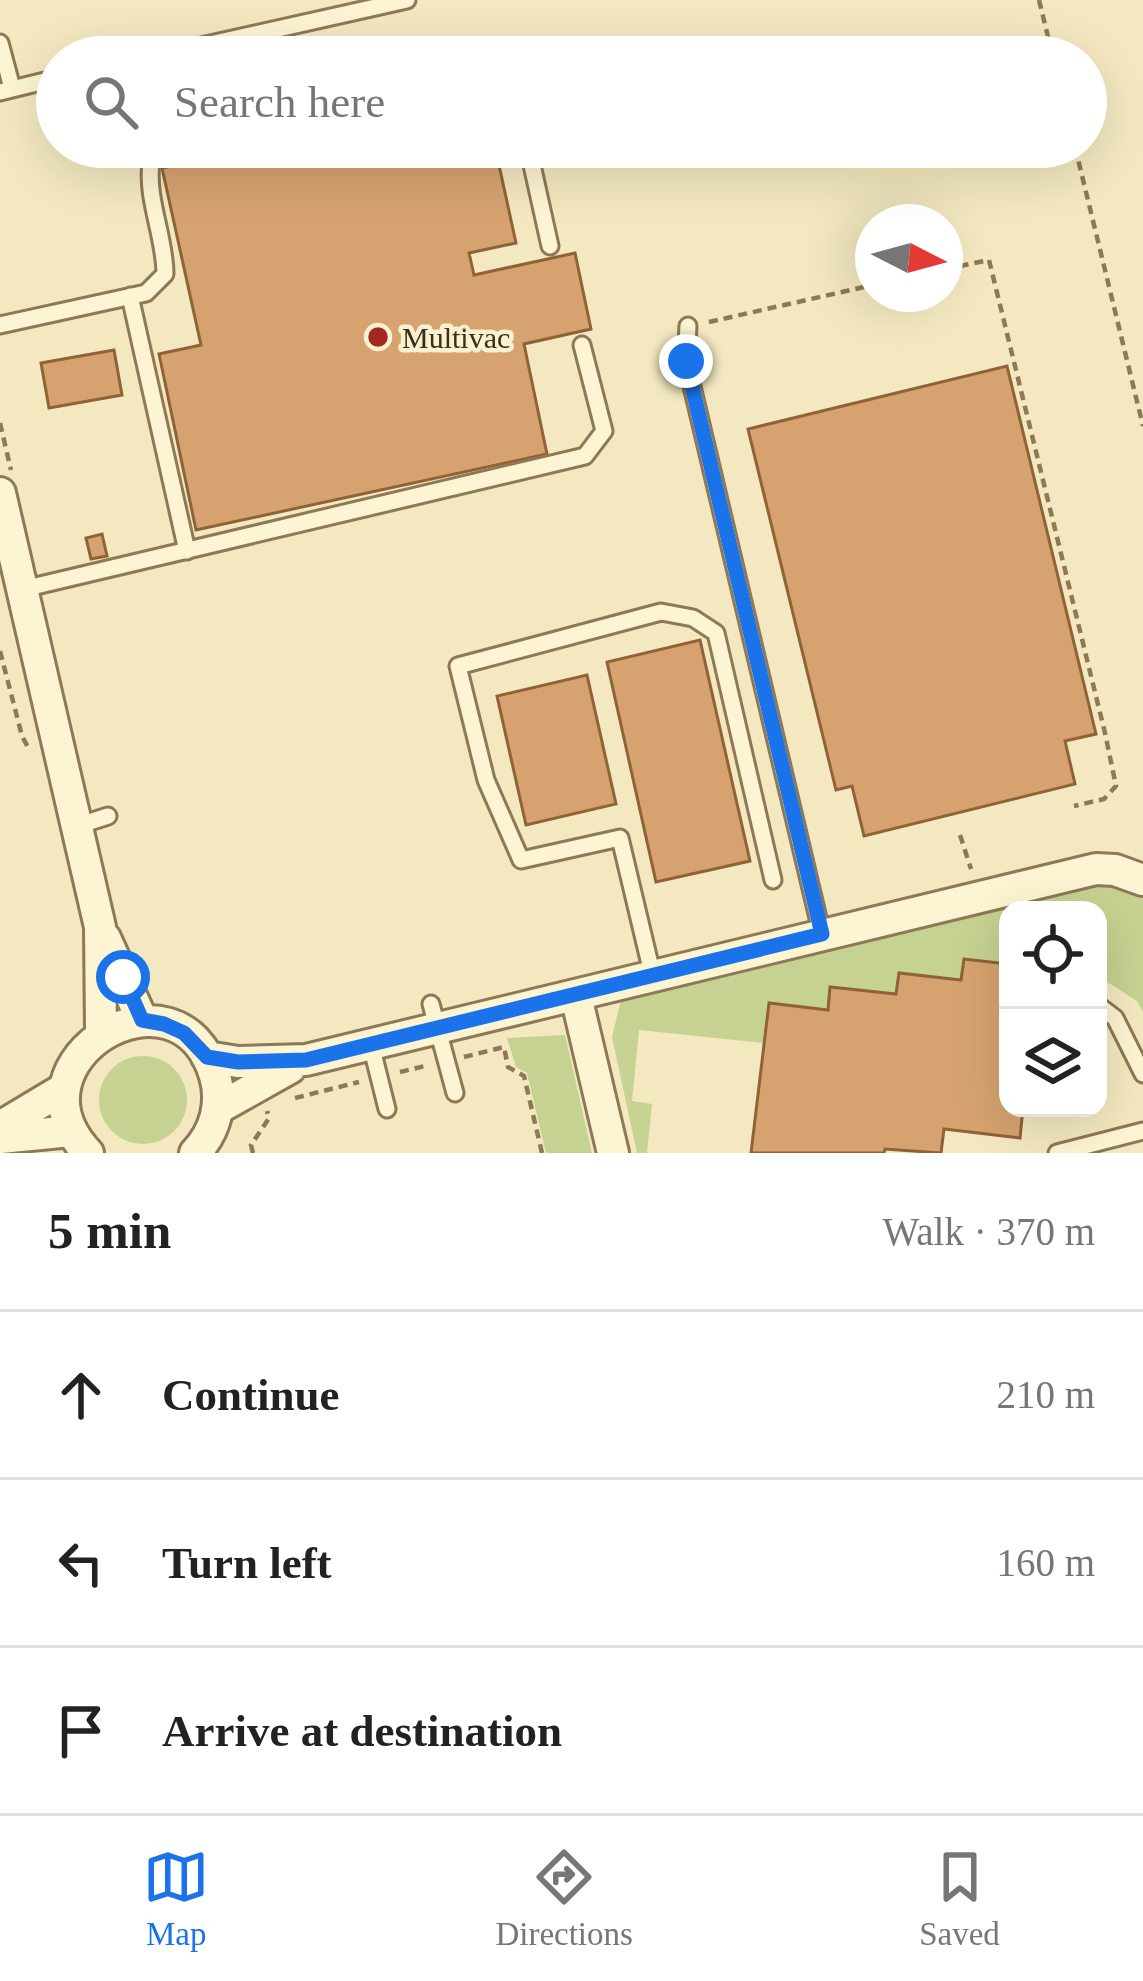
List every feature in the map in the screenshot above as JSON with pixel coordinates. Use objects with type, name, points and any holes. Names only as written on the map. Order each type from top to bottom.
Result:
[{"type":"street","points":[[0,494],[100,927],[142,1020]]},
{"type":"street","points":[[207,1057],[238,1062],[306,1060],[371,1045],[435,1017],[576,996],[1096,869],[1143,880]]},
{"type":"street","points":[[100,927],[101,1032]]},
{"type":"street","points":[[576,996],[613,1153]]},
{"type":"street","points":[[0,1138],[80,1142],[65,1110],[71,1066],[101,1032],[142,1020],[184,1033],[207,1057],[217,1082],[215,1122],[195,1153]]},
{"type":"street","points":[[217,1109],[306,1060]]},
{"type":"street","points":[[0,1127],[65,1088]]},
{"type":"lane","points":[[246,36],[407,0]]},
{"type":"lane","points":[[0,43],[6,90],[36,83]]},
{"type":"lane","points":[[0,325],[146,293],[165,274],[165,247],[150,168]]},
{"type":"lane","points":[[533,168],[550,246]]},
{"type":"lane","points":[[130,296],[188,551]]},
{"type":"lane","points":[[688,326],[686,361],[822,934]]},
{"type":"lane","points":[[23,589],[585,456],[604,430],[582,345]]},
{"type":"lane","points":[[653,977],[620,838],[521,860],[486,780],[458,666],[661,612],[692,618],[716,633],[773,880]]},
{"type":"lane","points":[[77,826],[108,816]]},
{"type":"lane","points":[[1103,1009],[1115,1018],[1143,1074]]},
{"type":"lane","points":[[435,1017],[455,1093]]},
{"type":"lane","points":[[371,1045],[387,1109]]},
{"type":"lane","points":[[1058,1153],[1143,1132]]},
{"type":"path","points":[[1039,0],[1048,36]]},
{"type":"path","points":[[1080,168],[1143,426]]},
{"type":"path","points":[[963,265],[989,260],[1116,786],[1104,799],[1074,806]]},
{"type":"path","points":[[688,326],[855,289]]},
{"type":"path","points":[[0,651],[22,736],[32,754]]},
{"type":"path","points":[[961,835],[978,895]]},
{"type":"path","points":[[253,1153],[251,1144],[269,1118],[266,1104]]},
{"type":"green space","points":[[1106,883],[1143,893],[1143,1012],[1137,1001],[1107,982],[1107,901],[1029,901]]},
{"type":"green space","points":[[999,908],[999,967],[961,980],[900,973],[896,994],[831,987],[828,1010],[769,1003],[764,1043],[639,1030],[632,1101],[652,1104],[647,1153],[637,1153],[612,1037],[621,1000]]},
{"type":"green space","points":[[565,1035],[592,1153],[546,1153],[527,1073],[516,1067],[507,1038]]},
{"type":"green space","points":[[143,1056],[160,1059],[174,1069],[184,1083],[184,1117],[174,1131],[160,1141],[143,1144],[126,1141],[112,1131],[102,1117],[99,1100],[102,1083],[112,1069],[126,1059]]},
{"type":"building","name":"Multivac","points":[[162,168],[500,168],[516,243],[469,253],[474,275],[575,253],[591,329],[524,344],[547,454],[196,530],[159,354],[201,345]]},
{"type":"building","points":[[114,350],[122,395],[49,408],[41,363]]},
{"type":"building","points":[[1007,366],[1096,734],[1065,741],[1075,784],[864,836],[852,786],[836,790],[748,429]]},
{"type":"building","points":[[102,534],[107,556],[91,559],[86,538]]},
{"type":"building","points":[[700,640],[750,861],[656,882],[607,662]]},
{"type":"building","points":[[587,675],[616,804],[526,825],[497,696]]},
{"type":"building","points":[[964,959],[999,963],[999,1117],[1022,1117],[1020,1138],[944,1129],[941,1153],[885,1149],[884,1153],[751,1153],[769,1003],[828,1010],[830,987],[896,994],[899,973],[961,980]]},
{"type":"place","name":"Multivac","points":[[378,337]]},
{"type":"route","points":[[123,977],[142,1020],[184,1033],[207,1057],[259,1063],[306,1060],[822,934],[686,361]]}]
